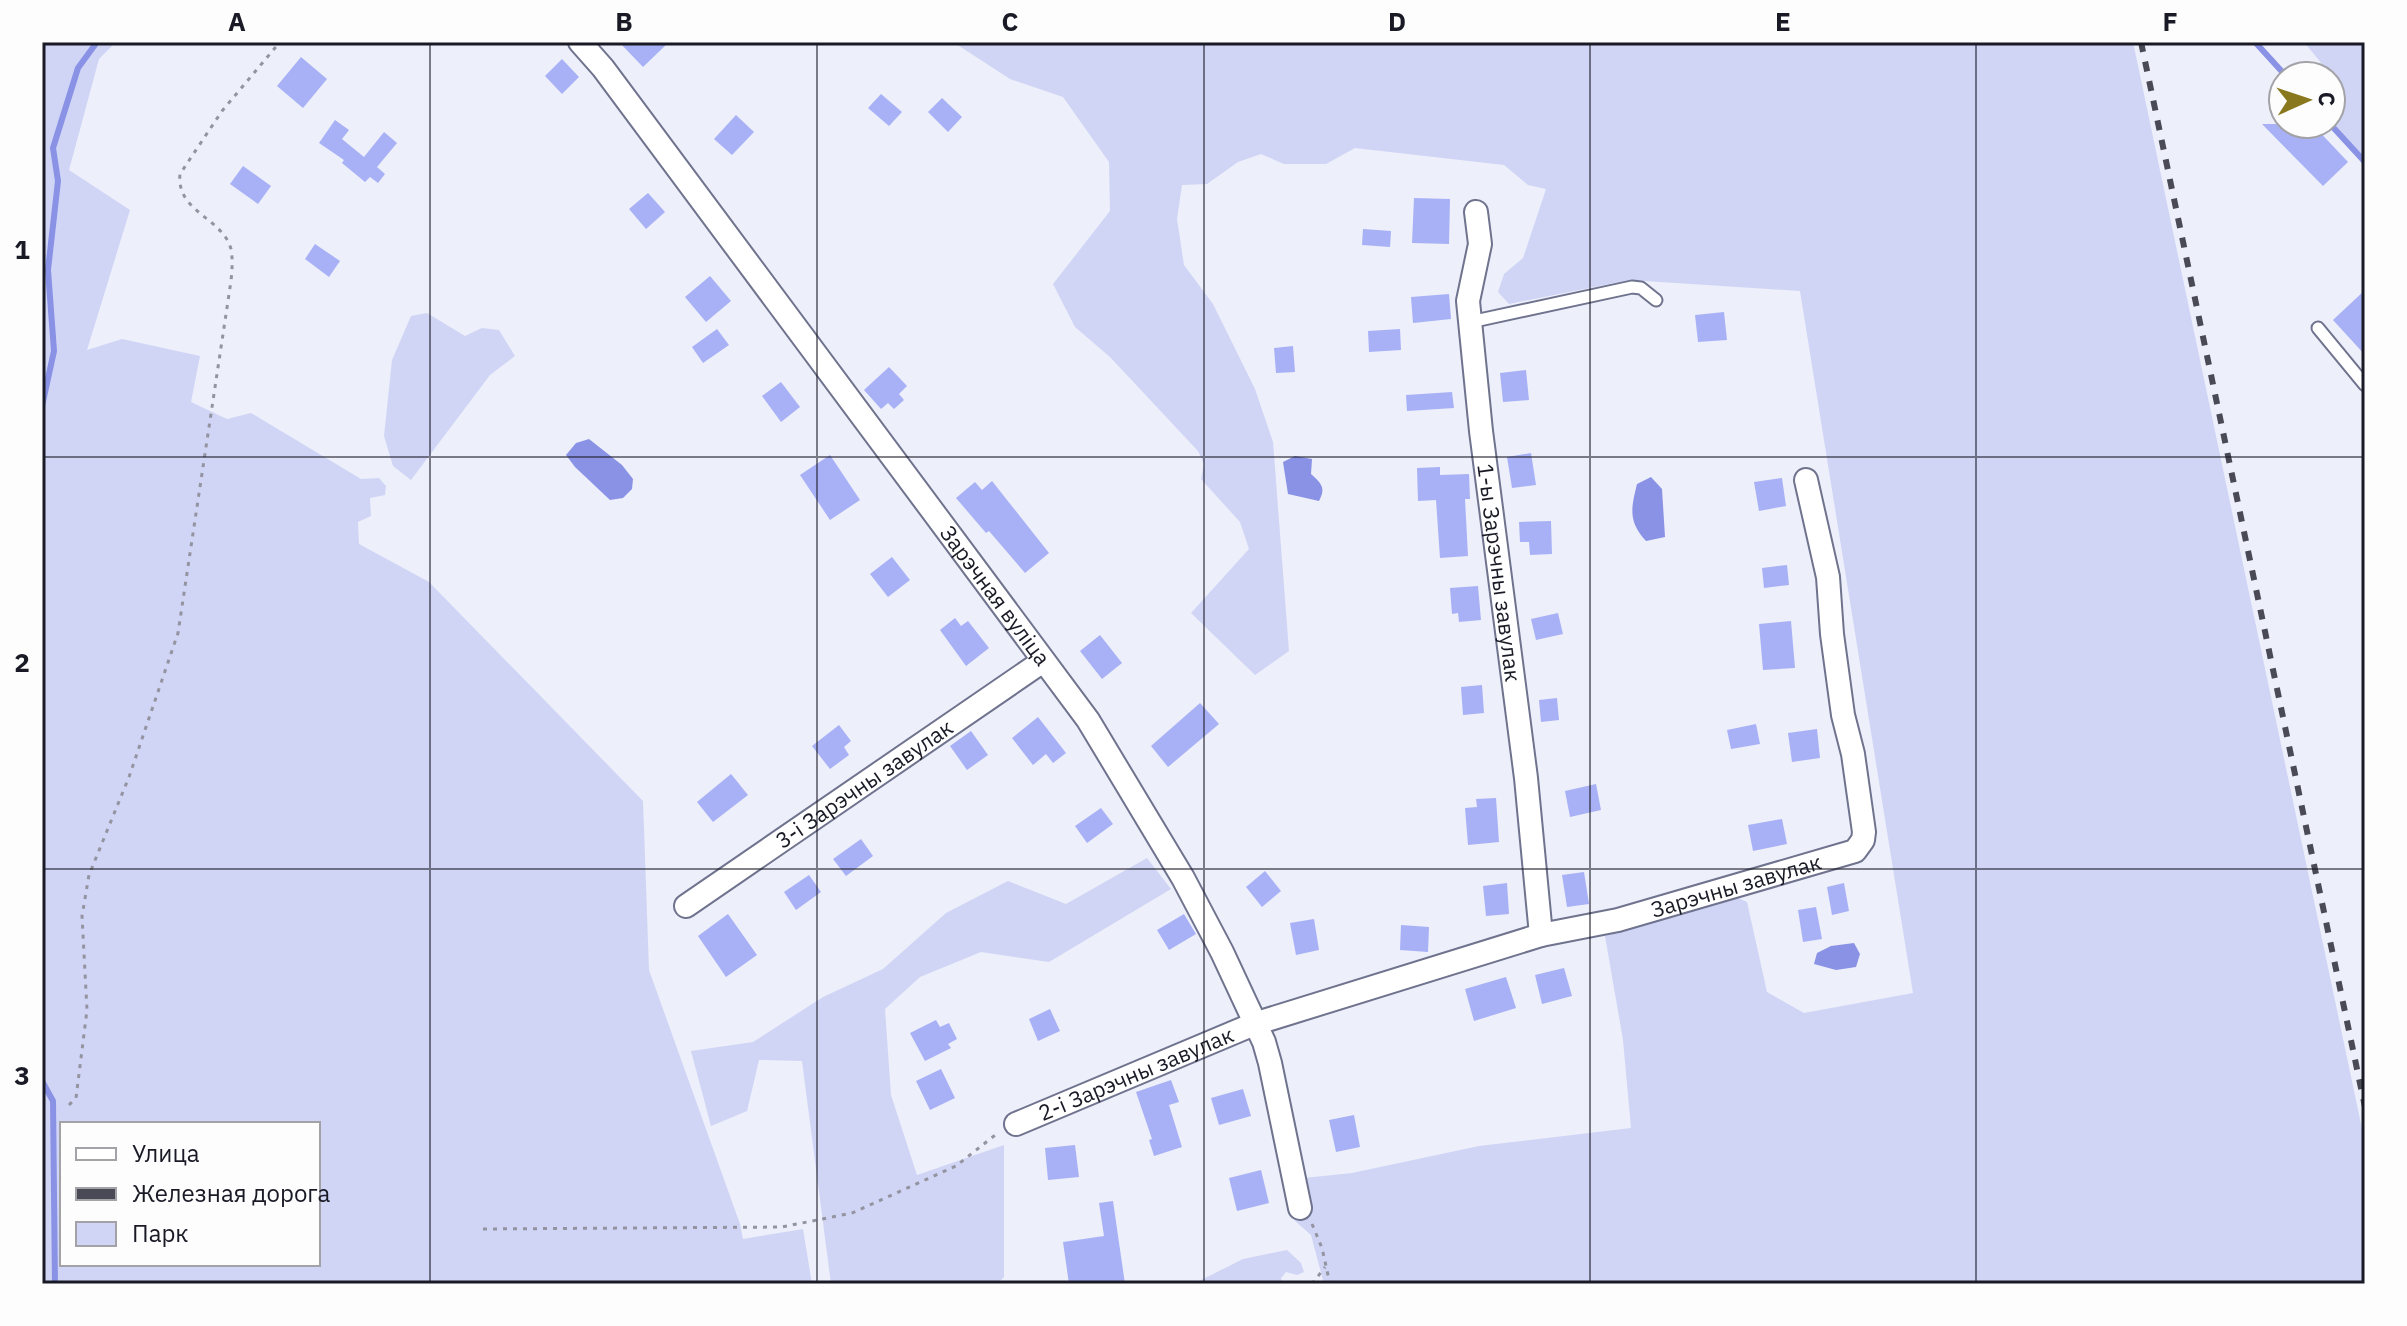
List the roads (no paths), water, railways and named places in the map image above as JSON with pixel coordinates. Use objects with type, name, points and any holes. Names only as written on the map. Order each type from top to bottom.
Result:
[{"type":"street","name":"Зарэчная вуліца","points":[[580,42],[603,68],[1088,720],[1183,878],[1222,952],[1254,1024],[1270,1063],[1300,1208]]},
{"type":"street","name":"1-ы Зарэчны завулак","points":[[1476,212],[1480,244],[1470,285],[1470,322],[1526,778],[1541,935]]},
{"type":"street","name":"Зарэчны завулак","points":[[1254,1024],[1541,935],[1618,920],[1850,854],[1860,847],[1864,832],[1853,754],[1843,715],[1828,577],[1806,480]]},
{"type":"street","name":"3-і Зарэчны завулак","points":[[686,906],[1043,661]]},
{"type":"street","name":"2-і Зарэчны завулак","points":[[1016,1124],[1254,1024]]},
{"type":"lane","points":[[1470,322],[1632,287],[1641,288],[1656,300]]},
{"type":"lane","points":[[2318,328],[2365,385]]},
{"type":"water","points":[[589,439],[622,465],[633,479],[632,489],[623,498],[610,500],[566,455],[576,443]]},
{"type":"water","points":[[1295,456],[1312,459],[1311,474],[1322,489],[1319,501],[1288,494],[1283,462]]},
{"type":"water","points":[[1651,477],[1662,489],[1665,537],[1646,541],[1636,527],[1632,508],[1637,484]]},
{"type":"water","points":[[1854,943],[1860,954],[1856,967],[1836,970],[1814,964],[1817,953],[1831,946]]},
{"type":"waterway","points":[[42,406],[54,351],[48,270],[58,181],[53,148],[78,68],[97,42]]},
{"type":"waterway","points":[[2255,42],[2271,60]]},
{"type":"waterway","points":[[2345,140],[2365,162]]},
{"type":"waterway","points":[[42,437],[42,484]]},
{"type":"waterway","points":[[42,1081],[53,1101],[55,1284]]},
{"type":"railway","points":[[2141,42],[2365,1107]]}]
